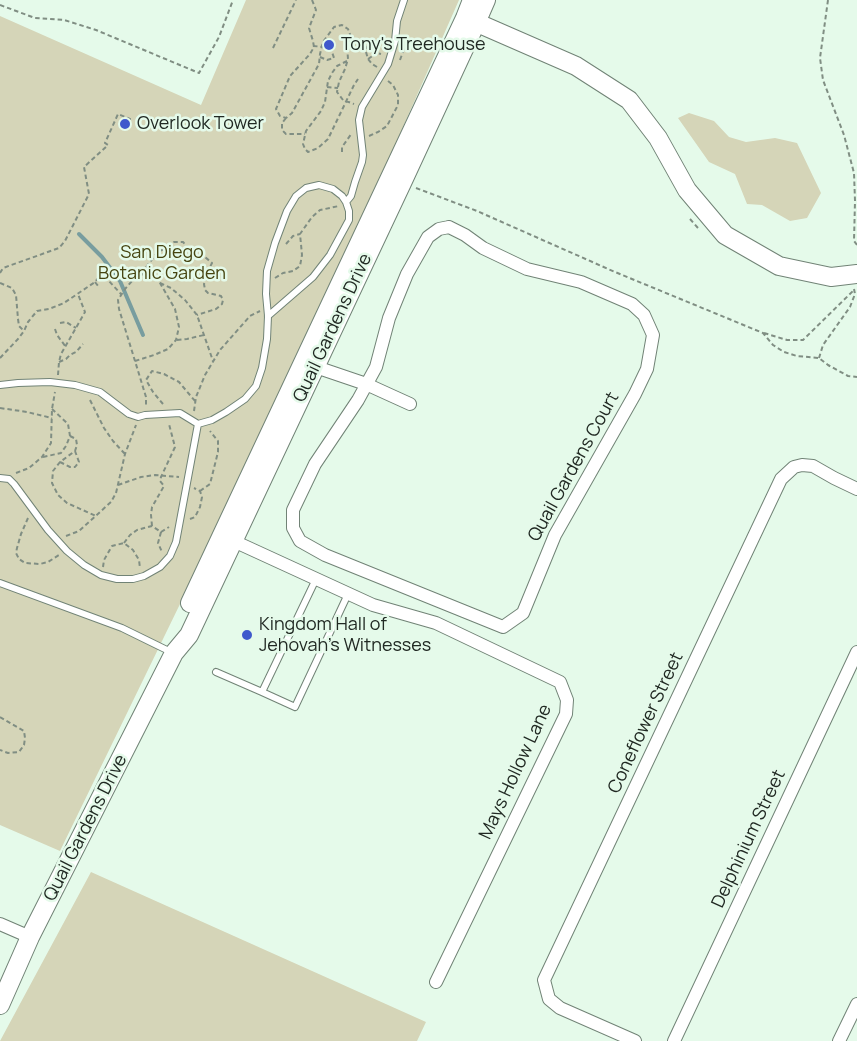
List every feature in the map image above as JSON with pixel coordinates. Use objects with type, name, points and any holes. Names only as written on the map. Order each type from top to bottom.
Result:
[{"type":"main road","name":"Quail Gardens Drive","points":[[309,365],[402,183],[471,20],[471,0]]},
{"type":"main road","name":"Quail Gardens Drive","points":[[0,1005],[30,937],[174,653],[189,635],[227,538],[471,20],[486,0]]},
{"type":"main road","points":[[471,20],[576,66],[629,100],[658,138],[687,190],[725,235],[779,266],[831,277],[854,279]]},
{"type":"street","name":"Quail Gardens Court","points":[[449,227],[465,234],[483,248],[527,269],[581,282],[632,304],[644,315],[653,335],[647,369],[555,535],[523,613],[503,627],[325,555],[300,541],[292,528],[293,510],[315,464],[358,400],[366,384],[376,367],[389,318],[407,274],[428,237],[439,229],[449,227]]},
{"type":"street","points":[[309,365],[366,384],[410,404]]},
{"type":"street","name":"Coneflower Street","points":[[636,1041],[560,1008],[549,999],[544,980],[782,479],[794,467],[813,466],[857,489]]},
{"type":"street","name":"Mays Hollow Lane","points":[[227,538],[373,605],[436,623],[560,682],[567,700],[566,714],[436,982]]},
{"type":"street","name":"Delphinium Street","points":[[674,1041],[857,652]]},
{"type":"street","points":[[0,924],[30,937]]},
{"type":"street","points":[[840,1041],[857,1004]]},
{"type":"lane","points":[[346,202],[351,196],[362,162],[359,120],[362,107],[388,64],[404,0]]},
{"type":"lane","points":[[0,385],[50,382],[82,387],[100,392],[129,414],[142,416],[180,413],[195,422],[212,420],[226,412],[245,399],[256,386],[262,368],[267,339],[267,271],[287,211],[296,196],[306,188],[320,185],[333,189],[346,202],[349,220],[330,255],[313,277],[268,316]]},
{"type":"lane","points":[[0,478],[9,479],[14,484],[56,539],[84,566],[101,575],[117,579],[144,576],[160,567],[176,542],[188,478],[195,422]]},
{"type":"lane","points":[[262,692],[316,579]]},
{"type":"lane","points":[[0,583],[122,628],[174,653]]},
{"type":"lane","points":[[216,672],[295,707],[348,594]]},
{"type":"path","points":[[0,5],[35,18],[64,20],[96,30],[199,74],[219,37],[233,0]]},
{"type":"path","points":[[273,48],[296,0]]},
{"type":"path","points":[[286,118],[280,116],[276,109],[292,73],[310,54],[314,46],[309,28],[316,10],[312,0]]},
{"type":"path","points":[[828,0],[820,58],[823,80],[844,135],[854,173],[854,241],[857,244]]},
{"type":"path","points":[[305,134],[286,134],[282,130],[282,123],[292,113],[319,64],[323,42],[334,27],[342,25],[348,29],[351,37],[347,45],[347,61],[338,92],[343,100],[362,107]]},
{"type":"path","points":[[314,46],[325,46],[331,50],[334,58],[327,60],[320,57]]},
{"type":"path","points":[[368,59],[377,53]]},
{"type":"path","points":[[347,61],[337,66],[328,81],[325,102],[305,134],[303,144],[304,149],[308,152],[322,146],[328,139],[358,79]]},
{"type":"path","points":[[361,137],[378,132],[387,126],[398,105],[398,95],[393,84],[381,75]]},
{"type":"path","points":[[327,87],[338,88]]},
{"type":"path","points":[[0,273],[3,268],[59,248],[65,241],[89,194],[84,167],[108,145],[105,143],[118,114],[130,120]]},
{"type":"path","points":[[342,152],[347,138],[360,124]]},
{"type":"path","points":[[402,183],[477,211],[763,333],[787,340],[803,340],[854,279]]},
{"type":"path","points":[[272,253],[282,248],[293,236],[300,234],[320,210],[340,206],[346,202]]},
{"type":"path","points":[[267,283],[300,266],[302,255],[300,234]]},
{"type":"path","points":[[56,539],[79,531],[111,502],[116,494],[125,454],[146,410],[146,397],[118,300],[124,289],[143,274],[156,254],[174,242],[183,242],[188,248],[212,263],[204,284],[205,290],[221,296],[222,304],[216,309],[197,315]]},
{"type":"path","points":[[0,358],[24,332],[28,322],[37,311],[64,303],[78,294],[95,282],[105,266]]},
{"type":"path","points":[[102,273],[106,274],[108,280],[122,294]]},
{"type":"path","points":[[135,361],[168,349],[176,340],[179,327],[175,309],[160,283],[153,276],[143,274]]},
{"type":"path","points":[[819,358],[823,345],[850,307],[855,294],[854,279]]},
{"type":"path","points":[[95,282],[99,287]]},
{"type":"path","points":[[0,283],[12,288],[16,295],[18,319],[24,332]]},
{"type":"path","points":[[160,283],[171,288],[197,315],[213,362]]},
{"type":"path","points":[[9,473],[17,473],[29,468],[42,457],[51,443],[52,409],[58,383],[59,362],[85,312],[78,294]]},
{"type":"path","points":[[200,491],[210,484],[218,452],[218,441],[212,432],[195,422],[196,397],[205,375],[220,350],[250,316],[267,306]]},
{"type":"path","points":[[60,323],[66,322],[76,328]]},
{"type":"path","points":[[55,329],[66,347]]},
{"type":"path","points":[[763,333],[773,345],[784,352],[819,358],[848,376],[857,377]]},
{"type":"path","points":[[176,340],[204,334]]},
{"type":"path","points":[[59,362],[76,352],[82,344]]},
{"type":"path","points":[[82,387],[104,428],[125,454]]},
{"type":"path","points":[[0,408],[52,418]]},
{"type":"path","points":[[42,457],[61,453],[70,436],[68,424],[52,409]]},
{"type":"path","points":[[70,436],[76,440],[75,451],[60,462],[53,471],[52,483],[58,495],[67,503],[96,517]]},
{"type":"path","points":[[60,462],[75,467],[79,462],[75,451]]},
{"type":"path","points":[[118,485],[141,477],[162,475],[188,478]]},
{"type":"path","points":[[152,526],[152,507],[164,486],[160,481],[162,475]]},
{"type":"path","points":[[35,511],[30,515],[21,534],[16,553],[19,559],[25,563],[40,564],[48,562],[67,550]]},
{"type":"path","points":[[101,575],[104,560],[112,546],[124,543],[136,530],[152,526],[161,532],[158,543],[167,559]]},
{"type":"path","points":[[124,543],[133,550],[144,576]]},
{"type":"path","points":[[0,717],[24,731],[25,738],[24,745],[19,752],[8,753],[0,750]]},
{"type":"green space","name":"San Diego Botanic Garden","points":[[246,0],[459,0],[377,186],[266,427],[60,851],[0,825],[0,16],[201,105]]},
{"type":"green space","points":[[689,113],[714,121],[729,137],[746,142],[775,138],[797,143],[821,193],[807,218],[790,221],[762,205],[747,204],[735,174],[709,162],[678,118]]},
{"type":"green space","points":[[91,872],[426,1022],[417,1041],[0,1041]]},
{"type":"waterway","points":[[79,234],[102,257],[120,281],[143,335]]},
{"type":"place","name":"Tony's Treehouse","points":[[329,45]]},
{"type":"place","name":"Overlook Tower","points":[[125,124]]},
{"type":"place","name":"Kingdom Hall of Jehovah’s Witnesses","points":[[247,635]]}]
